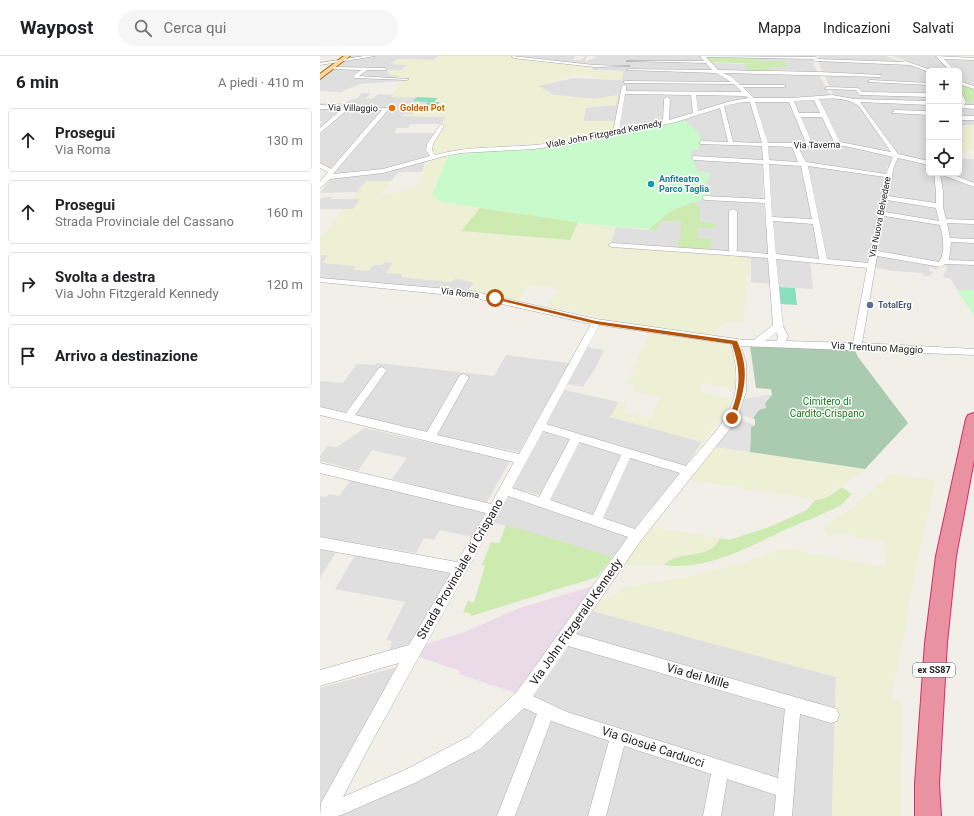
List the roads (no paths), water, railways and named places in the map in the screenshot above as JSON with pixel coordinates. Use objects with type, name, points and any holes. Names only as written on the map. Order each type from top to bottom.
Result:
[{"type":"highway","name":"ex SS87","points":[[928,816],[927,784],[936,643],[946,556],[974,419]]},
{"type":"main road","points":[[320,77],[346,57]]},
{"type":"street","points":[[321,64],[346,57],[373,56]]},
{"type":"street","points":[[702,56],[816,58],[879,64],[911,64]]},
{"type":"street","points":[[702,56],[716,71],[737,84],[752,100],[766,145],[769,219],[778,326],[776,335],[780,344]]},
{"type":"street","points":[[513,57],[564,62],[709,62]]},
{"type":"street","points":[[564,62],[567,57]]},
{"type":"street","points":[[891,57],[926,70]]},
{"type":"street","points":[[938,57],[974,59]]},
{"type":"street","points":[[938,57],[950,68]]},
{"type":"street","points":[[621,58],[628,62],[716,71],[880,76]]},
{"type":"street","points":[[816,58],[816,66],[832,97]]},
{"type":"street","points":[[616,133],[628,62]]},
{"type":"street","points":[[809,65],[862,68]]},
{"type":"street","points":[[332,68],[385,69]]},
{"type":"street","points":[[365,69],[355,77],[407,79]]},
{"type":"street","points":[[758,72],[759,78]]},
{"type":"street","points":[[772,78],[792,78]]},
{"type":"street","points":[[625,82],[784,86]]},
{"type":"street","points":[[962,83],[974,88]]},
{"type":"street","points":[[825,84],[926,84]]},
{"type":"street","points":[[825,84],[858,89],[860,92],[926,95]]},
{"type":"street","points":[[622,92],[746,94]]},
{"type":"street","points":[[693,94],[696,115]]},
{"type":"street","name":"Viale John Fitzgerad Kennedy","points":[[330,174],[383,171],[461,151],[550,145],[616,133],[696,115],[733,102],[832,97],[858,101],[926,103]]},
{"type":"street","points":[[816,99],[838,144]]},
{"type":"street","points":[[666,122],[667,100]]},
{"type":"street","points":[[791,100],[810,145]]},
{"type":"street","points":[[858,101],[895,155]]},
{"type":"street","points":[[910,102],[915,113]]},
{"type":"street","points":[[722,106],[731,144]]},
{"type":"street","points":[[962,106],[974,107]]},
{"type":"street","name":"Via Villaggio","points":[[320,107],[386,109],[330,174]]},
{"type":"street","points":[[320,131],[347,108]]},
{"type":"street","points":[[894,112],[926,114]]},
{"type":"street","points":[[798,115],[824,115]]},
{"type":"street","points":[[962,118],[974,118]]},
{"type":"street","points":[[434,157],[429,150],[430,144],[441,126]]},
{"type":"street","name":"Via Taverna","points":[[702,143],[766,145],[838,144],[926,162]]},
{"type":"street","points":[[794,145],[801,162],[804,164],[824,262]]},
{"type":"street","name":"Via Nuova Belvedere","points":[[857,346],[870,266],[874,253],[888,176],[895,155]]},
{"type":"street","points":[[694,158],[804,164],[888,176]]},
{"type":"street","points":[[320,165],[330,174],[320,186]]},
{"type":"street","points":[[937,176],[940,196],[939,206],[947,240],[947,258],[945,262]]},
{"type":"street","points":[[951,176],[974,185]]},
{"type":"street","points":[[884,197],[939,206]]},
{"type":"street","points":[[705,198],[768,201]]},
{"type":"street","points":[[733,211],[733,253]]},
{"type":"street","points":[[881,213],[944,223],[974,222]]},
{"type":"street","points":[[769,219],[817,222]]},
{"type":"street","points":[[947,240],[974,241]]},
{"type":"street","points":[[612,245],[733,253],[870,266]]},
{"type":"street","points":[[874,253],[941,265],[945,262],[974,263]]},
{"type":"street","name":"Via Roma","points":[[320,280],[479,295],[596,322],[739,347]]},
{"type":"street","name":"Strada Provinciale di Crispano","points":[[325,813],[412,652],[494,510],[596,322]]},
{"type":"street","points":[[755,344],[778,326]]},
{"type":"street","points":[[778,326],[791,337],[808,345]]},
{"type":"street","name":"Via Trentuno Maggio","points":[[739,347],[755,344],[780,344],[974,352]]},
{"type":"street","name":"Via John Fitzgerald Kennedy","points":[[325,813],[411,776],[474,743],[522,699],[637,535],[732,418],[741,392],[741,363],[739,347]]},
{"type":"street","points":[[348,418],[382,370]]},
{"type":"street","points":[[430,437],[464,377]]},
{"type":"street","points":[[320,411],[522,459]]},
{"type":"street","points":[[540,426],[688,471]]},
{"type":"street","points":[[542,503],[576,438]]},
{"type":"street","points":[[596,521],[627,453]]},
{"type":"street","points":[[320,468],[494,510]]},
{"type":"street","points":[[505,490],[637,535]]},
{"type":"street","points":[[320,543],[460,569]]},
{"type":"street","name":"Via dei Mille","points":[[565,638],[831,715]]},
{"type":"street","points":[[320,678],[412,652]]},
{"type":"street","name":"Via Giosuè Carducci","points":[[522,699],[565,719],[785,789]]},
{"type":"street","points":[[783,816],[793,704]]},
{"type":"street","points":[[506,816],[547,710]]},
{"type":"street","points":[[596,816],[619,736]]},
{"type":"street","points":[[712,816],[721,768]]},
{"type":"place","name":"Golden Pot","points":[[392,108]]},
{"type":"place","name":"Anfiteatro Parco Taglia","points":[[651,184]]},
{"type":"place","name":"TotalErg","points":[[870,305]]},
{"type":"park label","name":"Cimitero di Cardito-Crispano","points":[[827,406]]}]
